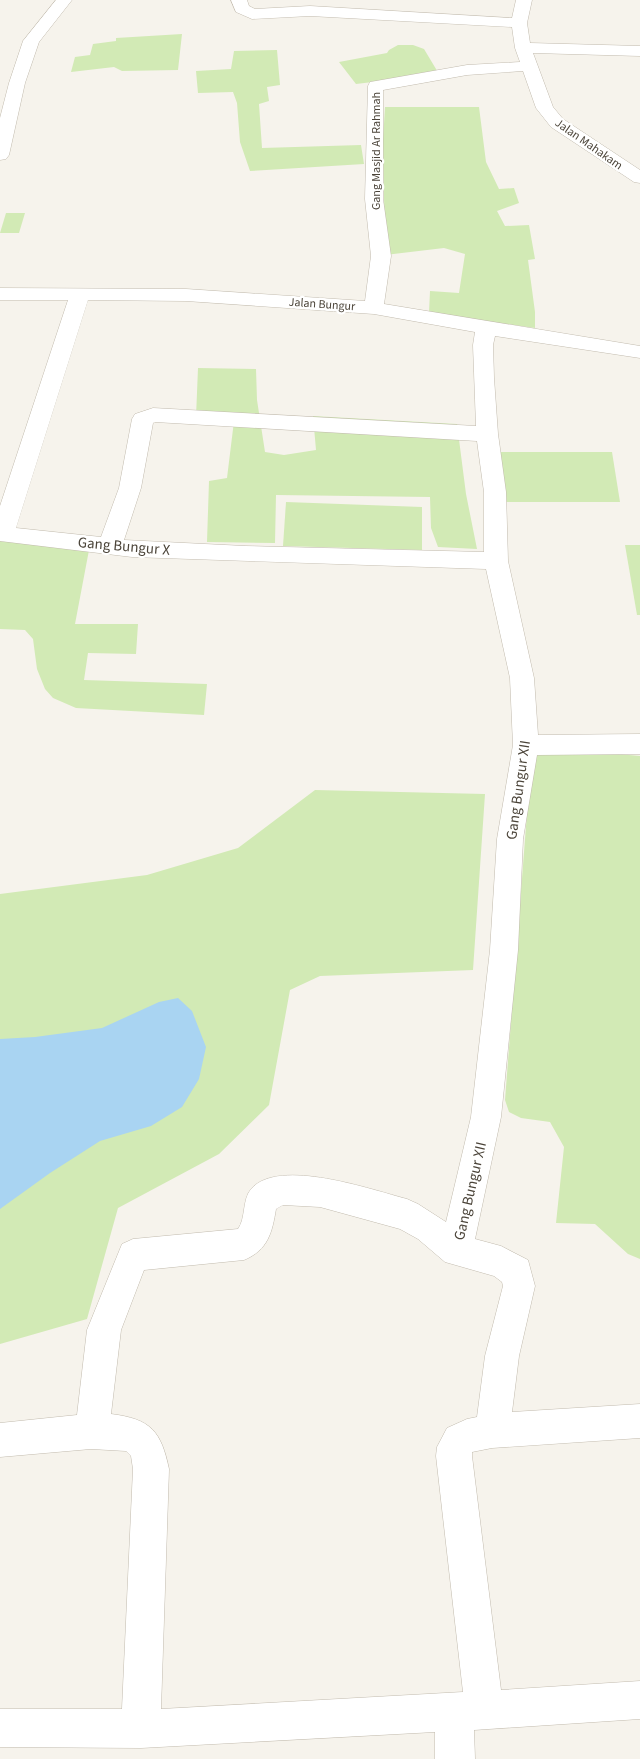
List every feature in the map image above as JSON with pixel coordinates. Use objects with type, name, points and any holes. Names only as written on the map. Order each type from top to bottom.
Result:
[{"type":"street","points":[[0,155],[8,83],[31,41],[64,0]]},
{"type":"street","points":[[239,0],[242,10],[252,14],[310,11],[519,22]]},
{"type":"street","name":"Jalan Mahakam","points":[[524,0],[519,22],[523,48],[528,66],[550,116],[640,178]]},
{"type":"street","points":[[523,48],[640,51]]},
{"type":"street","name":"Gang Masjid Ar Rahmah","points":[[374,308],[381,256],[374,199],[374,106],[376,86],[467,70],[528,66]]},
{"type":"street","name":"Jalan Bungur","points":[[0,294],[186,295],[374,308],[640,352]]},
{"type":"street","name":"Gang Bungur X","points":[[80,295],[2,534],[110,546],[245,554],[496,561]]},
{"type":"street","name":"Gang Bungur XII","points":[[456,1251],[486,1117],[504,950],[510,839],[526,745],[522,678],[496,561],[495,492],[487,434],[484,378],[486,328]]},
{"type":"street","points":[[110,546],[130,488],[143,419],[153,415],[487,434]]},
{"type":"street","points":[[526,745],[640,744]]},
{"type":"street","points":[[92,1432],[104,1330],[133,1255],[244,1244],[250,1241],[254,1235],[262,1200],[273,1192],[283,1190],[320,1192],[407,1215],[429,1228],[456,1251],[501,1262],[516,1272],[519,1286],[502,1356],[492,1431]]},
{"type":"street","points":[[455,1759],[469,1711],[455,1447],[459,1440],[467,1436],[492,1431],[640,1421]]},
{"type":"street","points":[[0,1440],[92,1432],[127,1432],[140,1438],[147,1451],[151,1469],[142,1729]]},
{"type":"street","points":[[0,1728],[142,1729],[640,1700]]},
{"type":"green space","points":[[182,34],[178,70],[122,71],[114,67],[71,72],[75,57],[90,55],[93,44],[116,41],[116,38]]},
{"type":"green space","points":[[398,45],[413,45],[424,49],[439,74],[356,84],[339,62],[387,53]]},
{"type":"green space","points":[[277,50],[280,85],[267,87],[269,101],[259,104],[262,148],[361,145],[364,164],[250,171],[240,142],[237,103],[233,92],[198,93],[196,71],[231,69],[234,51]]},
{"type":"green space","points":[[385,107],[479,107],[486,162],[499,189],[514,188],[519,203],[497,211],[505,226],[529,225],[535,259],[528,260],[535,312],[535,328],[429,313],[430,291],[459,293],[465,254],[444,248],[385,255],[383,140]]},
{"type":"green space","points":[[6,213],[25,213],[19,233],[0,233]]},
{"type":"green space","points":[[198,368],[256,369],[257,400],[265,452],[284,455],[316,450],[313,416],[457,424],[466,494],[477,549],[438,547],[431,528],[430,497],[276,495],[275,543],[207,542],[209,481],[227,478],[234,421],[196,417]]},
{"type":"green space","points":[[495,452],[612,452],[620,502],[500,502]]},
{"type":"green space","points":[[286,502],[422,507],[422,550],[283,546]]},
{"type":"green space","points":[[0,541],[89,550],[75,624],[138,624],[136,654],[88,653],[84,680],[207,684],[204,715],[76,708],[53,698],[45,689],[37,669],[33,639],[25,630],[0,629]]},
{"type":"green space","points":[[625,545],[640,545],[640,615],[637,615]]},
{"type":"green space","points":[[553,748],[640,756],[640,1259],[628,1254],[595,1224],[556,1223],[564,1147],[550,1122],[521,1118],[509,1112],[505,1100],[529,787],[536,756]]},
{"type":"green space","points":[[315,790],[485,794],[473,970],[320,976],[290,990],[269,1105],[219,1154],[118,1208],[87,1319],[0,1344],[0,894],[147,875],[238,848]]},
{"type":"water","points":[[178,998],[192,1011],[206,1047],[199,1079],[182,1107],[151,1126],[100,1141],[50,1173],[0,1209],[0,1039],[35,1037],[102,1028],[159,1002]]}]
